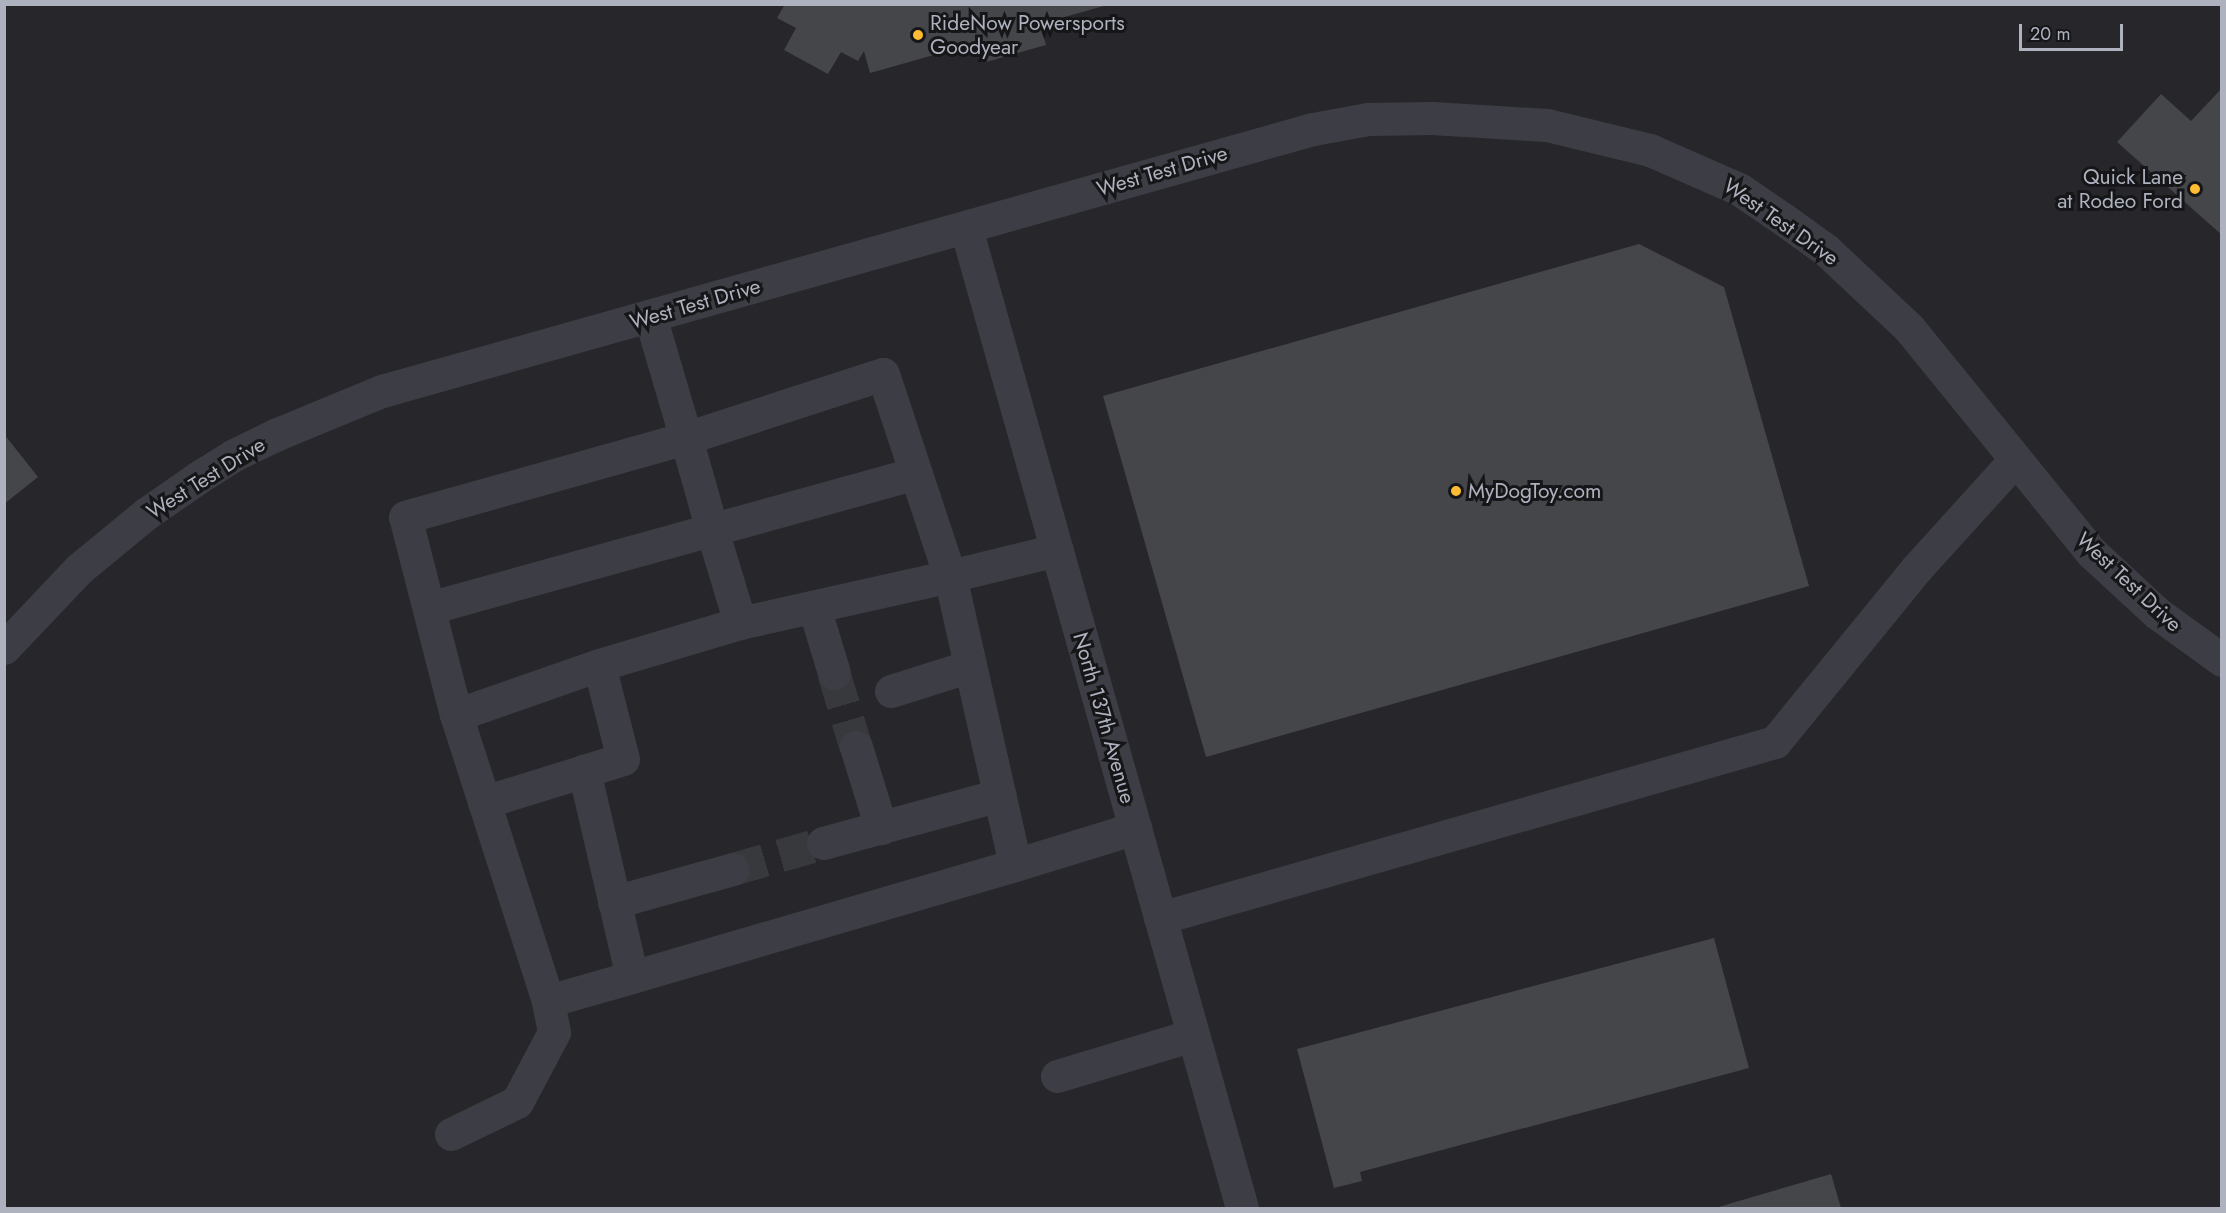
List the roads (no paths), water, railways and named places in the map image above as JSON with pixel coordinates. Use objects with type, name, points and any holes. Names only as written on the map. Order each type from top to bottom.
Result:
[{"type":"street","name":"West Test Drive","points":[[4,648],[52,596],[110,543],[156,507],[234,455],[275,435],[382,391],[1313,129],[1368,119],[1484,119],[1547,125],[1650,150],[1739,189],[1826,250],[1909,328],[2091,552],[2157,613],[2222,660]]},
{"type":"street","name":"North 137th Avenue","points":[[966,228],[1242,1209]]},
{"type":"street","points":[[650,316],[740,623]]},
{"type":"street","points":[[451,1134],[517,1102],[554,1032],[548,1001],[456,715],[405,517],[686,438],[883,374],[950,576],[1015,866]]},
{"type":"street","points":[[1160,918],[1775,742],[1916,568],[2015,460]]},
{"type":"street","points":[[429,608],[916,473]]},
{"type":"street","points":[[456,715],[599,665],[740,623],[1056,550]]},
{"type":"street","points":[[814,607],[834,673]]},
{"type":"street","points":[[484,802],[623,759],[599,665]]},
{"type":"street","points":[[891,691],[970,666]]},
{"type":"street","points":[[856,747],[881,828]]},
{"type":"street","points":[[584,771],[632,977]]},
{"type":"street","points":[[824,843],[1000,795]]},
{"type":"street","points":[[548,1001],[1015,866],[1135,828]]},
{"type":"street","points":[[614,902],[733,869]]},
{"type":"street","points":[[1057,1076],[1193,1035]]},
{"type":"tunnel","points":[[834,673],[856,747]]},
{"type":"tunnel","points":[[733,869],[823,843]]},
{"type":"place","name":"RideNow Powersports Goodyear","points":[[918,35]]},
{"type":"place","name":"Quick Lane at Rodeo Ford","points":[[2195,189]]},
{"type":"place","name":"MyDogToy.com","points":[[1456,491]]}]
